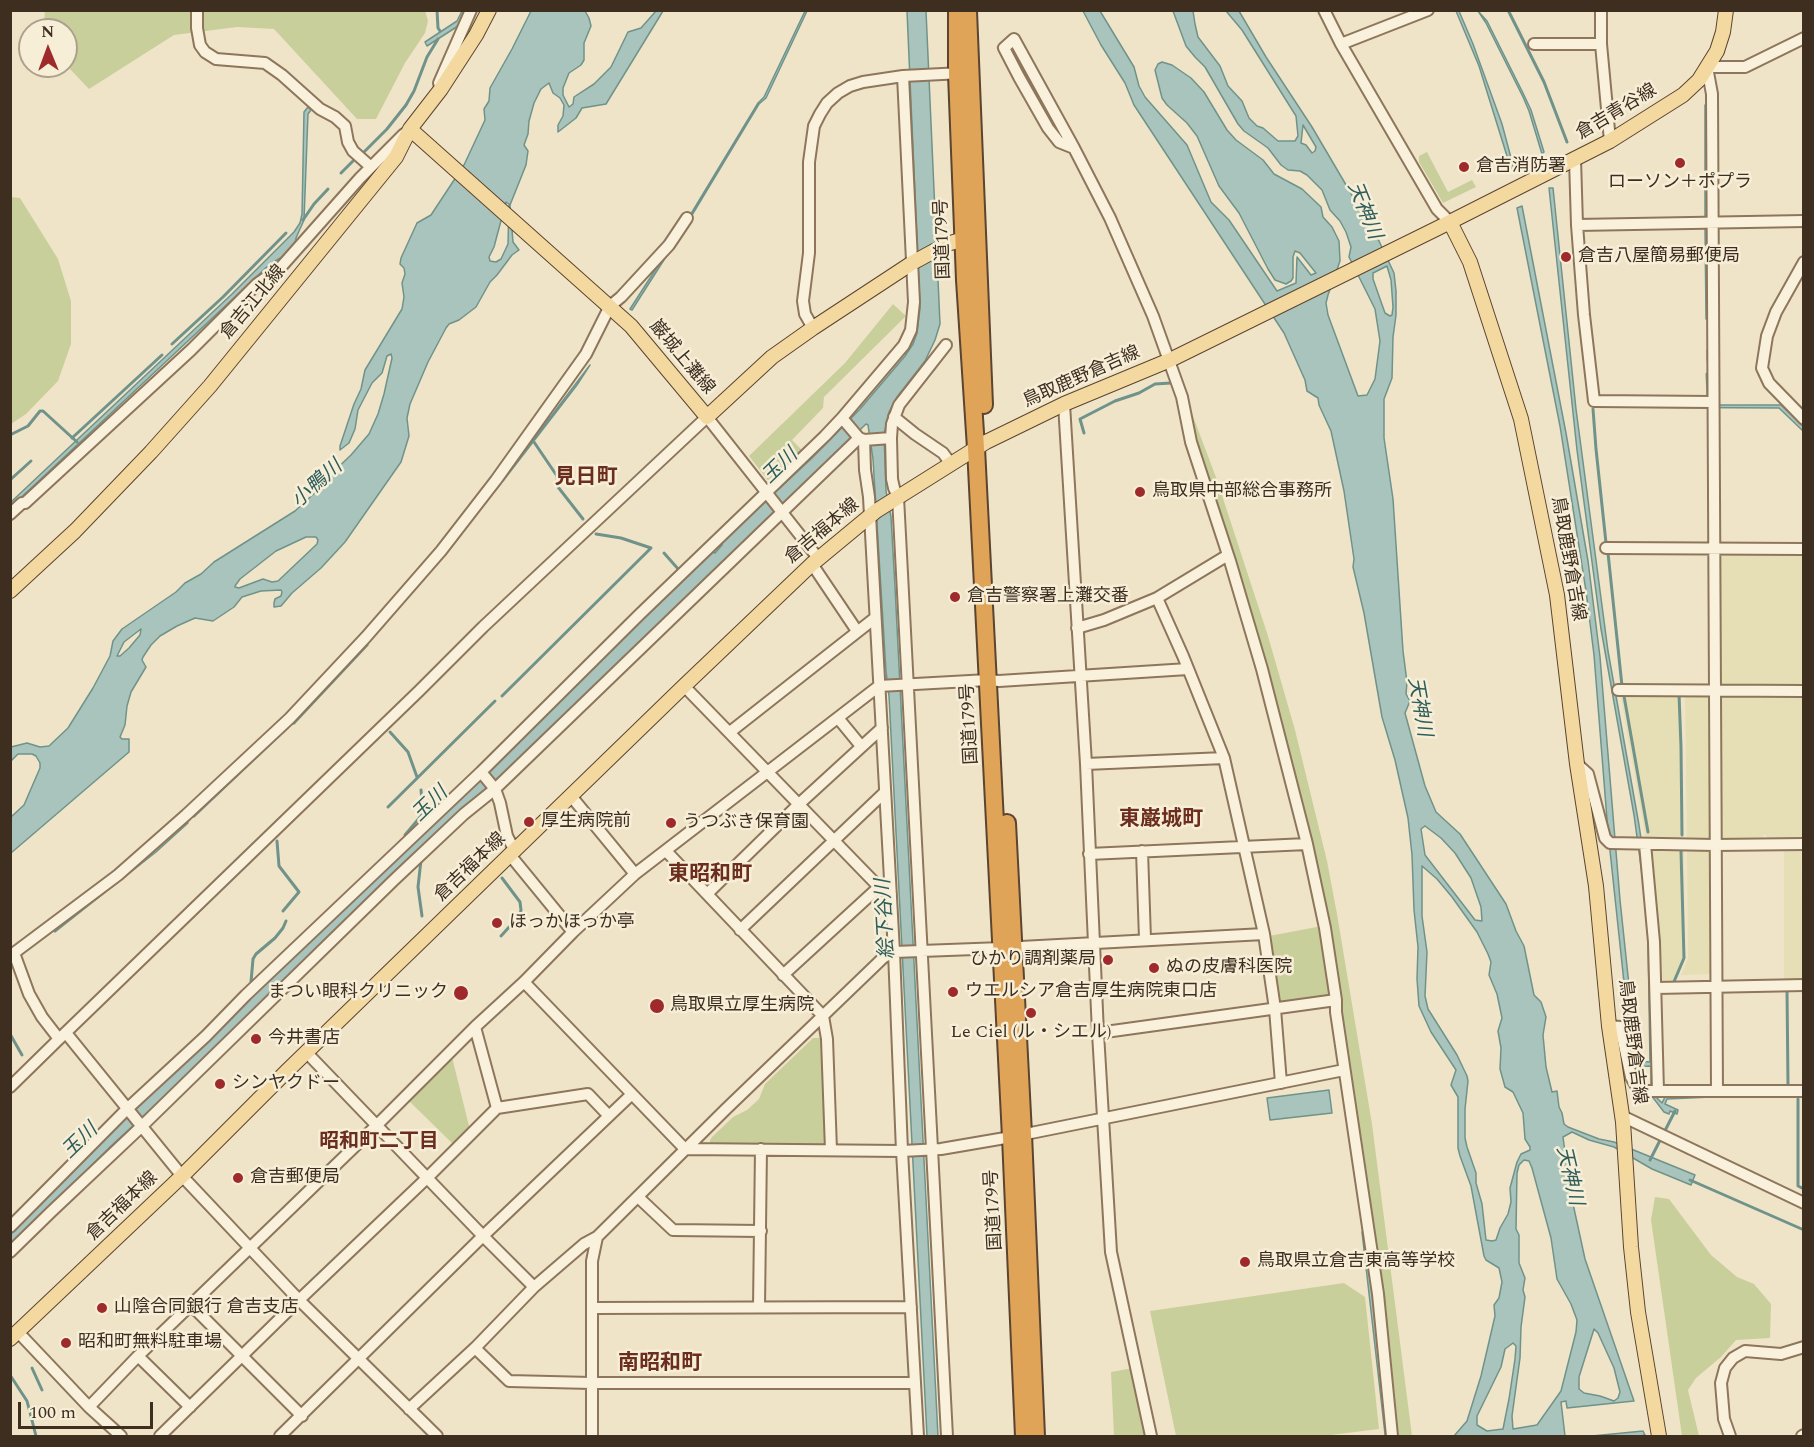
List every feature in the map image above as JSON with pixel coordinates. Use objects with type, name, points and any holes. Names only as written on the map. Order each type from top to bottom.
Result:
[{"type":"highway","name":"国道179号","points":[[957,10],[956,74],[970,239],[1017,1135],[1036,1437]]},
{"type":"highway","name":"国道179号","points":[[956,74],[968,10]]},
{"type":"highway","name":"国道179号","points":[[1017,1135],[1024,1437]]},
{"type":"main road","name":"倉吉江北線","points":[[10,591],[75,531],[210,386],[396,157],[410,129],[441,89],[476,35],[489,10]]},
{"type":"main road","name":"倉吉青谷線","points":[[1450,222],[1610,141],[1683,95],[1699,80],[1717,51],[1726,10]]},
{"type":"main road","name":"巌城上灘線","points":[[410,129],[631,326],[707,417],[772,357],[813,328],[913,262],[947,244],[970,239]]},
{"type":"main road","name":"鳥取鹿野倉吉線","points":[[981,445],[1064,404],[1173,359],[1450,222],[1470,262],[1521,419],[1557,595],[1577,764],[1596,886],[1609,1026],[1623,1119],[1631,1247],[1638,1312],[1659,1437]]},
{"type":"main road","name":"倉吉福本線","points":[[14,1335],[182,1176],[815,561],[873,514],[981,445]]},
{"type":"street","points":[[197,10],[200,45],[205,52],[216,59],[265,63],[320,109],[336,117],[345,126],[348,142],[353,151],[371,167]]},
{"type":"street","points":[[441,89],[439,83],[471,10]]},
{"type":"street","points":[[1324,10],[1341,44],[1437,209],[1450,222]]},
{"type":"street","points":[[1341,44],[1428,10]]},
{"type":"street","points":[[1601,10],[1601,44],[1610,141]]},
{"type":"street","points":[[1717,1091],[1712,94],[1707,67],[1745,67],[1803,38]]},
{"type":"street","points":[[1074,148],[1059,142],[1048,128],[1019,76],[1004,48],[1014,39],[1074,148],[1110,218],[1173,359],[1191,442],[1262,669],[1307,844],[1325,928],[1378,1294],[1392,1437]]},
{"type":"street","points":[[1534,44],[1601,44]]},
{"type":"street","points":[[813,328],[805,314],[803,301],[809,253],[809,162],[814,126],[827,103],[850,86],[904,75],[956,74]]},
{"type":"street","points":[[10,1227],[127,1108],[206,1036],[246,995],[481,772],[640,614],[768,493],[842,418],[904,345],[911,330],[914,314],[904,75]]},
{"type":"street","points":[[10,514],[25,503],[182,358],[257,284],[280,267],[371,167],[410,129]]},
{"type":"street","points":[[1575,159],[1577,225],[1584,315],[1594,401],[1713,402]]},
{"type":"street","points":[[437,1437],[299,1300],[182,1176],[127,1108],[42,1017],[29,994],[12,954],[118,875],[186,815],[290,718],[366,637],[441,550],[496,480],[586,354],[607,304],[621,297],[669,245],[687,218]]},
{"type":"street","points":[[1577,225],[1803,221]]},
{"type":"street","points":[[1803,262],[1776,312],[1767,336],[1762,368],[1768,383],[1803,419]]},
{"type":"street","points":[[946,345],[899,405],[894,417],[891,438],[929,1150],[947,1437]]},
{"type":"street","points":[[1064,404],[1086,764],[1102,1118],[1111,1252],[1151,1437]]},
{"type":"street","points":[[10,1087],[420,691],[483,627],[707,417],[781,510],[857,631]]},
{"type":"street","points":[[894,417],[943,453],[951,464]]},
{"type":"street","points":[[842,418],[861,439],[873,514],[875,618],[883,685],[882,728],[885,792],[891,894],[898,951],[918,1437]]},
{"type":"street","points":[[10,1252],[394,880],[464,814],[495,789],[781,510],[861,439],[891,438]]},
{"type":"street","points":[[1606,548],[1803,549]]},
{"type":"street","points":[[1077,628],[1104,620],[1157,598],[1228,555]]},
{"type":"street","points":[[1157,598],[1224,759],[1264,934],[1275,1009],[1281,1083]]},
{"type":"street","points":[[730,732],[875,618]]},
{"type":"street","points":[[89,1407],[138,1356],[475,1027],[635,874],[883,685],[1188,669]]},
{"type":"street","points":[[684,686],[879,887],[891,894]]},
{"type":"street","points":[[1618,690],[1803,691]]},
{"type":"street","points":[[838,718],[861,746]]},
{"type":"street","points":[[707,894],[799,804],[882,728]]},
{"type":"street","points":[[1086,764],[1224,759]]},
{"type":"street","points":[[1577,764],[1588,774],[1605,838],[1610,843],[1803,844]]},
{"type":"street","points":[[481,772],[495,789],[512,853],[573,932]]},
{"type":"street","points":[[740,930],[885,792]]},
{"type":"street","points":[[571,796],[635,874]]},
{"type":"street","points":[[1089,854],[1307,844]]},
{"type":"street","points":[[1645,844],[1652,906],[1658,1091]]},
{"type":"street","points":[[666,851],[823,1016],[827,1038],[831,1150]]},
{"type":"street","points":[[1142,851],[1145,939]]},
{"type":"street","points":[[783,975],[879,887]]},
{"type":"street","points":[[409,1409],[475,1348],[534,1287],[584,1244],[597,1238],[685,1149],[884,957],[898,951],[1264,934]]},
{"type":"street","points":[[524,982],[685,1149],[929,1150],[1017,1135],[1344,1070]]},
{"type":"street","points":[[1656,988],[1803,986]]},
{"type":"street","points":[[1098,1033],[1336,1000]]},
{"type":"street","points":[[1609,1026],[1620,1027],[1631,1077],[1638,1089],[1803,1091]]},
{"type":"street","points":[[475,1027],[497,1108]]},
{"type":"street","points":[[307,1053],[534,1287]]},
{"type":"street","points":[[160,1437],[497,1108],[588,1094],[609,1116]]},
{"type":"street","points":[[280,1437],[483,1236],[632,1095]]},
{"type":"street","points":[[1623,1119],[1803,1203]]},
{"type":"street","points":[[759,1307],[761,1149]]},
{"type":"street","points":[[638,1197],[673,1230],[761,1231]]},
{"type":"street","points":[[592,1437],[592,1261],[597,1238]]},
{"type":"street","points":[[191,1305],[302,1416]]},
{"type":"street","points":[[593,1308],[911,1307]]},
{"type":"street","points":[[14,1335],[121,1437]]},
{"type":"street","points":[[1730,1437],[1720,1383],[1725,1368],[1733,1358],[1745,1352],[1781,1354],[1803,1347]]},
{"type":"street","points":[[475,1348],[509,1381],[915,1383]]},
{"type":"street","points":[[138,1356],[190,1407]]},
{"type":"shaded area","points":[[1718,552],[1803,552],[1803,690],[1718,689]]},
{"type":"shaded area","points":[[1710,691],[1712,839],[1687,841],[1685,692]]},
{"type":"shaded area","points":[[1719,691],[1803,692],[1803,840],[1767,839],[1766,835],[1763,835],[1762,840],[1724,841],[1718,839]]},
{"type":"shaded area","points":[[1620,692],[1681,692],[1683,839],[1646,840]]},
{"type":"shaded area","points":[[1784,849],[1801,849],[1803,984],[1784,984]]},
{"type":"shaded area","points":[[1650,850],[1684,851],[1685,959],[1674,986],[1659,987]]},
{"type":"shaded area","points":[[1711,850],[1713,974],[1681,975],[1688,959],[1687,851]]},
{"type":"green space","points":[[45,10],[425,10],[428,21],[425,33],[405,63],[376,119],[357,119],[274,29],[237,27],[174,35],[89,89],[78,77],[78,18],[44,18]]},
{"type":"green space","points":[[1427,152],[1448,192],[1472,180],[1476,187],[1443,203],[1419,162],[1419,156]]},
{"type":"green space","points":[[11,197],[20,198],[58,259],[71,301],[71,344],[58,381],[26,414],[11,424]]},
{"type":"green space","points":[[893,304],[906,316],[824,397],[823,408],[792,440],[804,452],[770,483],[749,456],[845,363]]},
{"type":"green space","points":[[1188,403],[1217,480],[1268,636],[1295,730],[1327,861],[1372,1124],[1412,1436],[1397,1436],[1319,886],[1192,443]]},
{"type":"green space","points":[[1322,926],[1333,993],[1329,998],[1282,1004],[1277,1001],[1269,936]]},
{"type":"green space","points":[[813,1038],[823,1038],[828,1143],[824,1146],[765,1146],[764,1143],[756,1143],[756,1146],[710,1145],[712,1137],[733,1117],[747,1110],[759,1099],[765,1084]]},
{"type":"green space","points":[[452,1057],[470,1130],[454,1145],[408,1100]]},
{"type":"green space","points":[[1655,1197],[1669,1199],[1711,1255],[1737,1277],[1754,1284],[1771,1304],[1770,1338],[1736,1340],[1721,1357],[1696,1378],[1688,1390],[1699,1436],[1682,1436],[1651,1220]]},
{"type":"green space","points":[[1344,1283],[1365,1297],[1379,1429],[1323,1436],[1176,1436],[1150,1311]]},
{"type":"green space","points":[[1133,1368],[1148,1436],[1114,1436],[1111,1372]]},
{"type":"water","points":[[462,11],[466,11],[458,26],[427,46],[425,42],[457,21]]},
{"type":"water","points":[[531,11],[585,11],[591,26],[584,43],[584,60],[581,65],[569,73],[563,88],[563,95],[569,107],[573,104],[574,97],[594,84],[611,67],[628,32],[641,28],[656,11],[663,11],[606,104],[582,108],[576,118],[558,132],[564,105],[553,93],[549,83],[541,89],[534,103],[524,145],[528,151],[526,165],[510,205],[513,242],[519,250],[512,255],[490,282],[476,307],[446,328],[410,404],[407,418],[409,436],[401,462],[345,542],[281,606],[274,607],[275,599],[281,596],[281,590],[261,591],[242,597],[234,607],[213,621],[195,618],[160,636],[143,657],[142,660],[146,667],[131,692],[127,706],[125,725],[120,737],[129,739],[129,752],[11,853],[11,817],[24,805],[40,763],[32,754],[18,754],[11,761],[11,747],[27,743],[40,747],[49,746],[68,728],[93,688],[110,656],[113,641],[122,629],[201,574],[214,562],[295,511],[319,489],[369,434],[384,394],[391,354],[387,356],[382,373],[372,383],[358,410],[355,429],[349,443],[340,450],[361,389],[365,370],[402,309],[404,297],[402,283],[405,274],[400,264],[401,258],[417,223],[431,215],[464,165],[485,120],[484,109],[489,101],[490,88]],"holes":[[[506,202],[509,204],[508,244],[501,259],[496,262],[490,261],[489,257],[494,247]],[[306,537],[316,537],[318,540],[317,544],[278,581],[263,579],[239,588],[235,587],[240,579],[276,551]],[[141,629],[140,635],[129,648],[117,656],[124,642]]]},
{"type":"water","points":[[807,11],[766,98],[759,104],[683,230],[632,310],[630,309],[758,103],[764,97]]},
{"type":"water","points":[[907,11],[926,11],[940,324],[925,361],[897,397],[889,412],[884,434],[886,491],[891,517],[895,587],[938,1436],[927,1436],[889,696],[873,459],[866,424],[656,629],[111,1146],[11,1246],[11,1231],[107,1134],[712,552],[715,553],[722,545],[722,541],[811,459],[860,409],[905,356],[917,333],[920,308]]},
{"type":"water","name":"天神川","points":[[1083,11],[1100,11],[1134,67],[1139,86],[1145,97],[1187,145],[1211,202],[1229,220],[1277,291],[1296,283],[1297,257],[1311,275],[1316,273],[1300,253],[1295,251],[1291,281],[1286,284],[1275,280],[1239,213],[1219,186],[1197,136],[1162,98],[1155,70],[1158,64],[1162,62],[1172,65],[1191,78],[1204,92],[1227,130],[1236,140],[1263,160],[1274,174],[1302,189],[1321,207],[1323,217],[1332,227],[1339,241],[1340,261],[1326,303],[1328,315],[1358,396],[1367,395],[1375,379],[1380,341],[1375,309],[1349,257],[1351,247],[1346,232],[1330,210],[1322,190],[1307,175],[1300,171],[1288,170],[1281,165],[1268,148],[1238,124],[1205,67],[1186,46],[1173,11],[1193,11],[1198,37],[1220,66],[1228,86],[1242,101],[1249,118],[1278,141],[1295,141],[1298,136],[1296,116],[1242,30],[1226,11],[1239,11],[1312,127],[1379,241],[1394,273],[1396,291],[1392,378],[1384,399],[1384,438],[1393,499],[1406,694],[1410,701],[1405,713],[1425,786],[1436,812],[1460,834],[1506,904],[1524,946],[1534,995],[1541,1002],[1546,1017],[1543,1035],[1546,1067],[1552,1092],[1557,1091],[1564,1124],[1695,1175],[1691,1185],[1652,1169],[1614,1147],[1589,1140],[1572,1132],[1563,1137],[1570,1190],[1585,1259],[1634,1401],[1567,1408],[1566,1401],[1561,1402],[1565,1436],[1454,1436],[1467,1421],[1481,1376],[1495,1316],[1494,1305],[1499,1298],[1502,1282],[1499,1268],[1486,1260],[1484,1256],[1471,1186],[1458,1148],[1458,1097],[1451,1085],[1456,1070],[1431,1032],[1419,1006],[1418,947],[1408,818],[1395,760],[1382,717],[1364,613],[1353,567],[1354,559],[1344,491],[1331,431],[1318,398],[1307,391],[1305,380],[1284,333],[1134,105],[1125,83]],"holes":[[[1303,125],[1316,147],[1315,151],[1312,153],[1306,145],[1301,143]],[[1387,266],[1391,280],[1393,307],[1390,316],[1385,313],[1373,273]],[[1425,826],[1455,853],[1471,878],[1481,907],[1482,921],[1475,920],[1425,855],[1421,829]],[[1422,866],[1452,897],[1477,932],[1488,954],[1491,962],[1489,975],[1497,994],[1502,1018],[1498,1031],[1501,1048],[1500,1069],[1505,1087],[1513,1092],[1523,1113],[1525,1139],[1530,1147],[1530,1150],[1521,1154],[1517,1162],[1510,1188],[1511,1202],[1508,1214],[1496,1240],[1492,1241],[1486,1240],[1476,1173],[1465,1138],[1467,1076],[1457,1055],[1428,1009],[1425,996],[1427,952],[1422,916]],[[1524,1160],[1529,1161],[1551,1238],[1557,1279],[1577,1320],[1561,1391],[1537,1425],[1513,1429],[1512,1416],[1525,1297],[1523,1290],[1525,1278],[1519,1263],[1519,1235],[1516,1229],[1519,1165]],[[1594,1329],[1614,1368],[1620,1392],[1614,1401],[1584,1393],[1579,1389],[1579,1377]],[[1513,1343],[1516,1346],[1515,1359],[1503,1429],[1487,1431],[1477,1425],[1477,1416],[1501,1367],[1505,1349]]]},
{"type":"water","points":[[1456,11],[1459,11],[1473,44],[1502,124],[1514,169],[1511,169],[1479,66]]},
{"type":"water","points":[[1478,11],[1487,21],[1531,110],[1544,152],[1542,154],[1523,97]]},
{"type":"water","points":[[1705,105],[1707,105],[1707,218],[1705,218]]},
{"type":"water","points":[[308,107],[311,110],[308,114],[304,220],[295,245],[284,256],[270,264],[11,507],[11,502],[232,294],[294,232],[300,223],[302,214],[304,112]]},
{"type":"water","points":[[1570,178],[1572,178],[1594,405],[1781,405],[1803,426],[1803,431],[1779,408],[1594,407],[1591,405],[1580,323]]},
{"type":"water","points":[[1549,188],[1553,188],[1576,409],[1608,651],[1648,886],[1655,1096],[1662,1103],[1666,1095],[1711,1094],[1711,1097],[1667,1099],[1665,1104],[1678,1110],[1677,1114],[1670,1111],[1669,1114],[1664,1112],[1651,1095],[1651,1066],[1633,1067],[1586,591],[1560,426],[1517,208],[1522,206],[1588,561],[1600,657],[1620,900],[1637,1061],[1650,1062],[1648,940],[1644,888],[1634,815],[1601,629],[1577,450]]},
{"type":"water","points":[[1705,228],[1707,228],[1708,319],[1706,319]]},
{"type":"water","points":[[590,365],[577,385],[503,481],[517,461]]},
{"type":"water","points":[[368,645],[294,724],[293,723]]},
{"type":"water","points":[[287,727],[288,728],[193,816]]},
{"type":"water","points":[[187,821],[188,823],[156,852],[54,931],[150,854]]},
{"type":"water","points":[[1329,1090],[1332,1113],[1270,1120],[1267,1098]]},
{"type":"water","points":[[1365,1231],[1388,1436],[1385,1436],[1362,1232]]},
{"type":"water","points":[[1643,1431],[1645,1435],[1640,1436],[1592,1436]]},
{"type":"waterway","points":[[437,10],[440,31]]},
{"type":"waterway","points":[[1508,10],[1544,82],[1567,142]]},
{"type":"waterway","points":[[362,154],[387,129],[406,105],[427,57],[438,39]]},
{"type":"waterway","points":[[341,173],[356,158]]},
{"type":"waterway","points":[[303,220],[328,189]]},
{"type":"waterway","points":[[172,344],[223,297],[286,233]]},
{"type":"waterway","points":[[1708,350],[1708,360]]},
{"type":"waterway","points":[[72,438],[162,355]]},
{"type":"waterway","points":[[1707,374],[1708,397]]},
{"type":"waterway","points":[[1084,433],[1080,419],[1155,384],[1171,383]]},
{"type":"waterway","points":[[1593,409],[1606,543]]},
{"type":"waterway","points":[[10,435],[28,426],[40,411],[43,411],[77,442]]},
{"type":"waterway","points":[[534,442],[557,476],[558,487],[583,519]]},
{"type":"waterway","points":[[10,480],[31,461]]},
{"type":"waterway","points":[[502,696],[651,548],[621,538],[596,534]]},
{"type":"waterway","points":[[664,553],[679,570]]},
{"type":"waterway","points":[[1608,553],[1622,686]]},
{"type":"waterway","points":[[1627,694],[1624,696],[1648,832]]},
{"type":"waterway","points":[[1679,694],[1682,835]]},
{"type":"waterway","points":[[388,807],[495,701]]},
{"type":"waterway","points":[[390,732],[408,752],[417,777]]},
{"type":"waterway","name":"玉川","points":[[405,835],[421,816],[421,790]]},
{"type":"waterway","points":[[277,841],[279,866],[299,892],[283,911]]},
{"type":"waterway","points":[[1673,984],[1684,958],[1681,851]]},
{"type":"waterway","points":[[421,860],[418,887],[422,916]]},
{"type":"waterway","points":[[501,936],[520,915],[521,910],[520,902],[502,878]]},
{"type":"waterway","points":[[251,982],[253,959],[275,938],[286,921]]},
{"type":"waterway","points":[[1787,989],[1788,1086]]},
{"type":"waterway","points":[[10,1034],[22,1055]]},
{"type":"waterway","points":[[1798,1099],[1798,1186],[1804,1189]]},
{"type":"waterway","points":[[1650,1160],[1675,1111]]},
{"type":"waterway","points":[[1690,1180],[1804,1230]]},
{"type":"waterway","points":[[32,1368],[42,1390]]},
{"type":"waterway","points":[[10,1375],[27,1401],[36,1436]]},
{"type":"place","name":"ローソン＋ポプラ","points":[[1680,163]]},
{"type":"place","name":"倉吉消防署","points":[[1464,167]]},
{"type":"place","name":"倉吉八屋簡易郵便局","points":[[1566,257]]},
{"type":"place","name":"鳥取県中部総合事務所","points":[[1140,492]]},
{"type":"place","name":"倉吉警察署上灘交番","points":[[955,597]]},
{"type":"place","name":"厚生病院前","points":[[529,822]]},
{"type":"place","name":"うつぶき保育園","points":[[671,823]]},
{"type":"place","name":"ほっかほっか亭","points":[[497,923]]},
{"type":"place","name":"ひかり調剤薬局","points":[[1108,960]]},
{"type":"place","name":"ぬの皮膚科医院","points":[[1154,968]]},
{"type":"place","name":"ウエルシア倉吉厚生病院東口店","points":[[953,992]]},
{"type":"place","name":"まつい眼科クリニック","points":[[461,993]]},
{"type":"place","name":"鳥取県立厚生病院","points":[[657,1006]]},
{"type":"place","name":"Le Ciel (ル・シエル)","points":[[1031,1013]]},
{"type":"place","name":"今井書店","points":[[256,1039]]},
{"type":"place","name":"シンヤクドー","points":[[220,1084]]},
{"type":"place","name":"倉吉郵便局","points":[[238,1178]]},
{"type":"place","name":"鳥取県立倉吉東高等学校","points":[[1245,1262]]},
{"type":"place","name":"山陰合同銀行 倉吉支店","points":[[102,1308]]},
{"type":"place","name":"昭和町無料駐車場","points":[[66,1343]]},
{"type":"district","name":"見日町","points":[[586,479]]},
{"type":"district","name":"東巌城町","points":[[1161,821]]},
{"type":"district","name":"東昭和町","points":[[710,876]]},
{"type":"district","name":"昭和町二丁目","points":[[379,1143]]},
{"type":"district","name":"南昭和町","points":[[660,1365]]},
{"type":"water label","name":"小鴨川","points":[[318,485]]},
{"type":"water label","name":"絵下谷川","points":[[887,919]]}]
